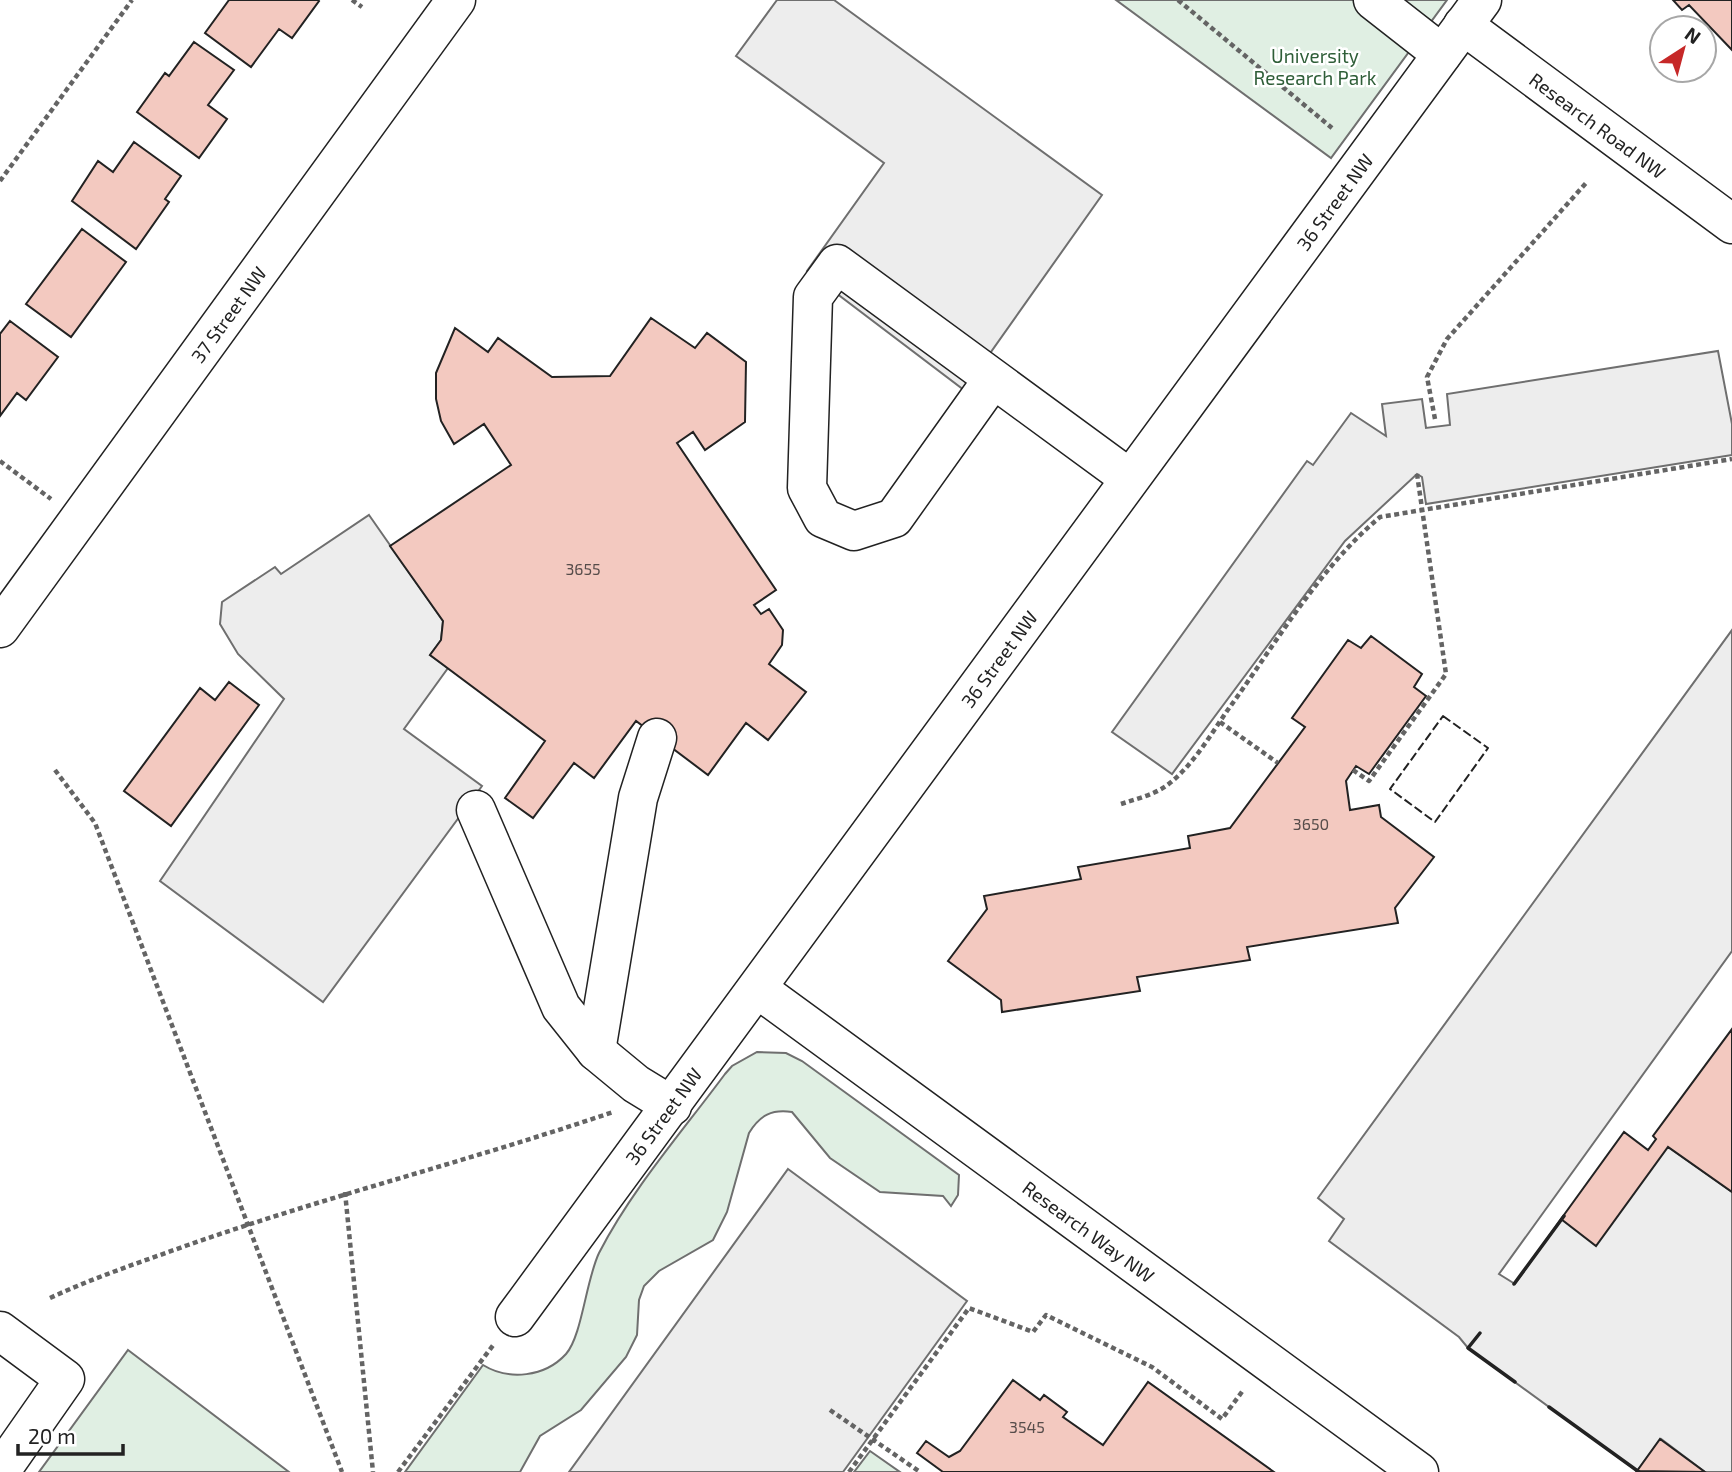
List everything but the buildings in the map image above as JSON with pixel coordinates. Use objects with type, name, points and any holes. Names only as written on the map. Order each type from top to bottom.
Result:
[{"type":"street","name":"37 Street NW","points":[[0,628],[456,0]]},
{"type":"street","name":"Research Road NW","points":[[1373,0],[1462,27],[1732,224]]},
{"type":"street","name":"36 Street NW","points":[[515,1317],[1462,27]]},
{"type":"street","points":[[993,379],[894,518],[853,531],[823,518],[807,488],[813,297],[837,264],[1129,478]]},
{"type":"street","points":[[596,1051],[638,798],[657,738]]},
{"type":"street","points":[[475,810],[561,1007],[596,1051],[636,1084],[672,1106]]},
{"type":"street","name":"Research Way NW","points":[[758,989],[1419,1472]]},
{"type":"street","points":[[0,1331],[65,1378],[1,1472]]},
{"type":"path","points":[[0,181],[132,0]]},
{"type":"path","points":[[352,0],[362,7]]},
{"type":"path","points":[[1178,0],[1332,128]]},
{"type":"path","points":[[1435,419],[1427,377],[1447,339],[1586,183]]},
{"type":"path","points":[[1121,804],[1166,786],[1194,757],[1348,544],[1380,517],[1732,459]]},
{"type":"path","points":[[0,461],[80,520]]},
{"type":"path","points":[[1353,770],[1369,781],[1447,674],[1417,474]]},
{"type":"path","points":[[1220,722],[1278,763]]},
{"type":"path","points":[[55,769],[95,823],[342,1472]]},
{"type":"path","points":[[50,1298],[88,1280],[345,1192],[506,1148],[618,1110]]},
{"type":"path","points":[[345,1192],[373,1472]]},
{"type":"path","points":[[849,1472],[969,1308],[1033,1332],[1046,1315],[1152,1367],[1222,1419],[1265,1360]]},
{"type":"path","points":[[398,1472],[515,1317]]},
{"type":"path","points":[[830,1410],[920,1472]]},
{"type":"green space","name":"University Research Park","points":[[1116,0],[1447,0],[1331,158]]},
{"type":"green space","points":[[757,1052],[786,1053],[802,1061],[959,1175],[958,1195],[951,1206],[943,1196],[880,1192],[830,1158],[792,1112],[778,1111],[767,1115],[749,1133],[727,1212],[713,1240],[659,1271],[644,1286],[639,1300],[637,1335],[626,1357],[581,1410],[540,1436],[520,1472],[405,1472],[483,1365],[504,1373],[526,1374],[548,1368],[566,1354],[576,1334],[599,1253],[612,1229],[658,1161],[725,1074],[732,1066]]},
{"type":"green space","points":[[128,1350],[289,1472],[39,1472]]},
{"type":"green space","points":[[870,1451],[900,1472],[854,1472]]},
{"type":"shaded area","points":[[777,0],[834,0],[1102,195],[964,390],[807,271],[884,163],[736,56]]},
{"type":"shaded area","points":[[1718,351],[1732,424],[1732,455],[1426,504],[1422,477],[1417,474],[1345,541],[1172,774],[1112,732],[1307,461],[1313,465],[1351,413],[1386,436],[1382,404],[1422,399],[1426,428],[1450,425],[1447,394]]},
{"type":"shaded area","points":[[369,515],[443,621],[441,640],[430,655],[448,668],[404,729],[482,786],[323,1002],[160,881],[284,699],[238,654],[220,624],[222,602],[275,567],[281,574]]},
{"type":"shaded area","points":[[1732,630],[1732,951],[1499,1274],[1515,1284],[1561,1219],[1668,1147],[1732,1192],[1732,1472],[1705,1472],[1661,1439],[1637,1471],[1468,1348],[1459,1337],[1329,1241],[1344,1219],[1318,1198]]},
{"type":"shaded area","points":[[788,1169],[967,1301],[843,1472],[569,1472]]},
{"type":"fence","points":[[1443,716],[1488,748],[1435,822],[1390,789],[1443,716]]},
{"type":"wall","points":[[1514,1284],[1564,1216]]},
{"type":"wall","points":[[1480,1333],[1468,1348],[1515,1382]]},
{"type":"wall","points":[[1549,1407],[1639,1472]]}]
